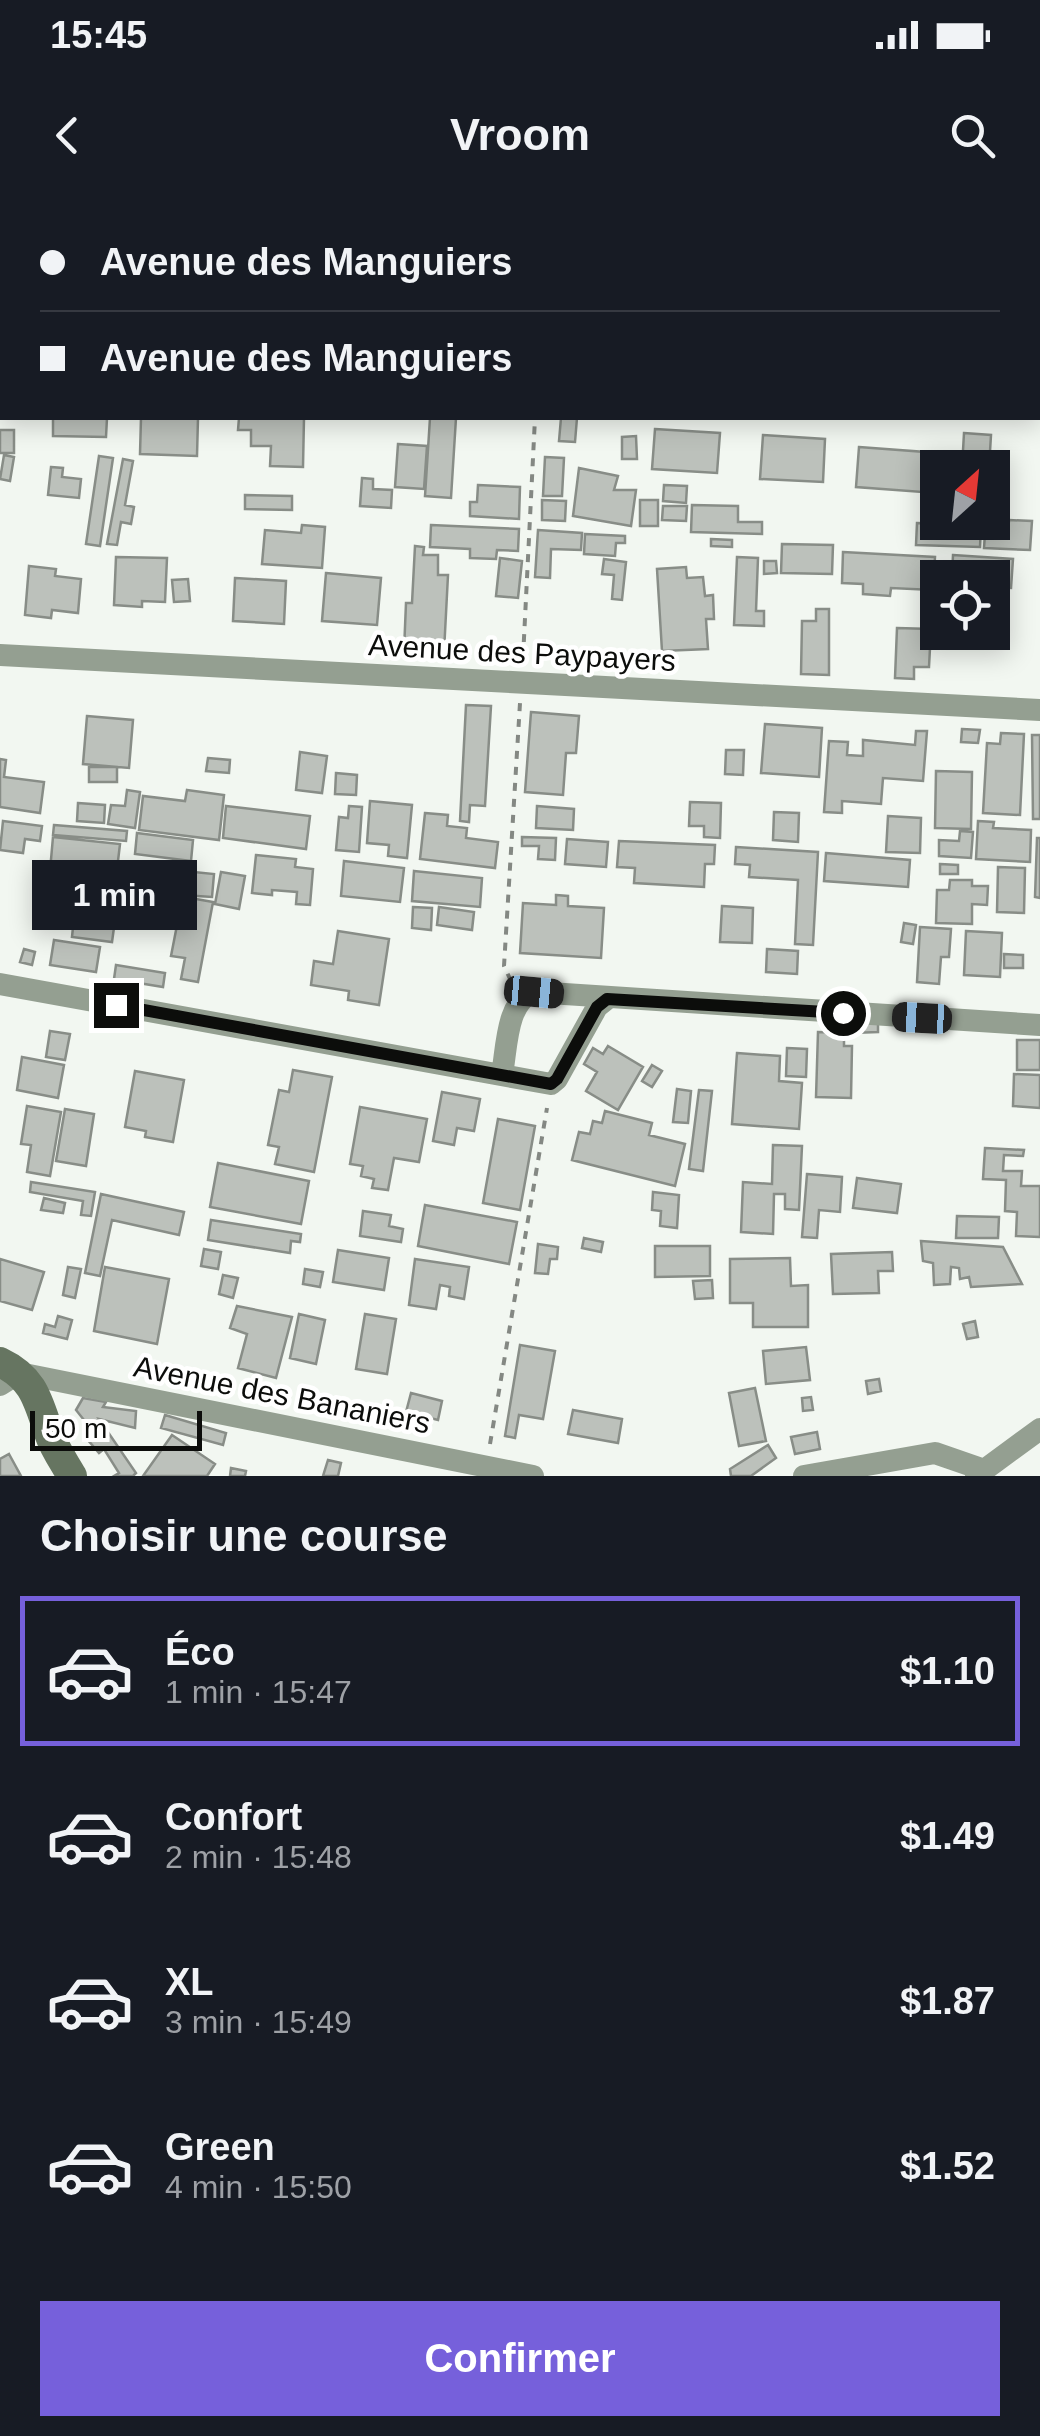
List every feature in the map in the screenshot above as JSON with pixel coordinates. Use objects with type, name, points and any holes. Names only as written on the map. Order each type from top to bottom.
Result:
[{"type":"street","name":"Avenue des Paypayers","points":[[0,655],[1040,710]]},
{"type":"street","points":[[0,984],[551,1084],[597,1007],[607,999]]},
{"type":"street","points":[[502,1074],[514,1009],[521,998],[534,992],[1040,1024]]},
{"type":"street","points":[[6,1374],[40,1399],[50,1437],[72,1476]]},
{"type":"street","name":"Avenue des Bananiers","points":[[6,1374],[533,1476]]},
{"type":"street","points":[[804,1476],[935,1453],[980,1473],[1040,1429]]},
{"type":"path","points":[[521,998],[504,966],[536,420]]},
{"type":"path","points":[[486,1466],[551,1084]]},
{"type":"building","points":[[53,420],[107,420],[106,437],[53,436]]},
{"type":"building","points":[[141,420],[198,420],[197,456],[140,454]]},
{"type":"building","points":[[239,420],[304,420],[303,467],[270,466],[271,446],[251,446],[251,430],[238,430]]},
{"type":"building","points":[[430,420],[456,420],[451,498],[425,496]]},
{"type":"building","points":[[561,420],[577,420],[575,442],[559,441]]},
{"type":"building","points":[[655,429],[720,433],[717,473],[652,469]]},
{"type":"building","points":[[0,430],[14,430],[14,453],[0,453]]},
{"type":"building","points":[[964,433],[991,435],[990,450],[963,450]]},
{"type":"building","points":[[763,435],[825,439],[823,482],[760,479]]},
{"type":"building","points":[[636,436],[637,459],[622,459],[622,437]]},
{"type":"building","points":[[398,444],[427,446],[424,489],[395,487]]},
{"type":"building","points":[[859,447],[920,452],[920,492],[856,487]]},
{"type":"building","points":[[4,455],[14,457],[10,481],[0,479]]},
{"type":"building","points":[[99,456],[113,458],[100,546],[86,544]]},
{"type":"building","points":[[545,457],[564,458],[562,496],[543,496]]},
{"type":"building","points":[[123,459],[133,461],[125,505],[134,507],[131,524],[121,522],[117,545],[107,544]]},
{"type":"building","points":[[51,467],[63,468],[62,477],[81,479],[79,498],[48,495]]},
{"type":"building","points":[[579,468],[618,476],[614,490],[636,490],[631,526],[573,516]]},
{"type":"building","points":[[362,478],[373,479],[373,489],[392,490],[391,508],[360,506]]},
{"type":"building","points":[[478,485],[520,487],[519,519],[470,516],[470,502],[477,502]]},
{"type":"building","points":[[664,485],[687,486],[686,503],[663,501]]},
{"type":"building","points":[[245,495],[292,496],[292,510],[245,509]]},
{"type":"building","points":[[542,500],[566,501],[565,521],[542,520]]},
{"type":"building","points":[[640,500],[658,500],[658,526],[640,526]]},
{"type":"building","points":[[692,505],[738,506],[738,522],[762,522],[762,534],[691,532]]},
{"type":"building","points":[[663,506],[687,506],[686,521],[662,520]]},
{"type":"building","points":[[1010,520],[1032,521],[1030,550],[984,548],[985,540],[1010,540]]},
{"type":"building","points":[[917,523],[920,540],[980,540],[980,547],[916,545]]},
{"type":"building","points":[[302,525],[325,527],[322,568],[262,564],[265,530],[301,533]]},
{"type":"building","points":[[431,525],[519,529],[518,551],[497,550],[496,559],[470,558],[470,549],[430,547]]},
{"type":"building","points":[[538,530],[582,533],[581,550],[551,549],[550,578],[535,577]]},
{"type":"building","points":[[585,534],[625,536],[625,543],[616,543],[615,556],[584,554]]},
{"type":"building","points":[[711,539],[732,540],[732,547],[711,546]]},
{"type":"building","points":[[782,544],[833,545],[832,574],[781,573]]},
{"type":"building","points":[[415,546],[424,547],[423,555],[438,555],[438,575],[448,575],[444,652],[404,651],[406,603],[412,603]]},
{"type":"building","points":[[843,552],[935,557],[920,560],[920,589],[891,588],[890,596],[863,594],[863,584],[842,583]]},
{"type":"building","points":[[953,555],[1013,559],[1011,588],[1010,560],[953,560]]},
{"type":"building","points":[[116,557],[167,558],[165,602],[142,601],[142,607],[114,605]]},
{"type":"building","points":[[737,557],[758,558],[756,611],[764,611],[764,626],[734,625]]},
{"type":"building","points":[[500,558],[522,561],[518,598],[496,596]]},
{"type":"building","points":[[604,559],[626,562],[622,600],[612,599],[614,575],[602,574]]},
{"type":"building","points":[[764,561],[776,561],[777,573],[764,574]]},
{"type":"building","points":[[29,566],[56,569],[55,576],[81,579],[78,613],[52,610],[51,618],[25,615]]},
{"type":"building","points":[[686,567],[687,578],[703,577],[705,596],[713,595],[714,619],[706,619],[708,649],[662,651],[657,569]]},
{"type":"building","points":[[326,573],[381,578],[377,625],[322,621]]},
{"type":"building","points":[[235,578],[286,581],[284,624],[233,621]]},
{"type":"building","points":[[188,579],[190,601],[174,602],[172,580]]},
{"type":"building","points":[[816,609],[829,609],[829,675],[801,674],[802,621],[816,621]]},
{"type":"building","points":[[897,628],[920,629],[920,650],[930,650],[929,667],[914,667],[914,679],[895,678]]},
{"type":"building","points":[[466,705],[491,706],[485,806],[470,805],[469,822],[460,821]]},
{"type":"building","points":[[531,712],[579,716],[576,753],[566,753],[563,795],[525,792]]},
{"type":"building","points":[[87,716],[133,720],[129,768],[83,764]]},
{"type":"building","points":[[765,724],[822,728],[819,777],[761,773]]},
{"type":"building","points":[[962,729],[980,730],[978,743],[961,742]]},
{"type":"building","points":[[916,731],[927,731],[923,781],[883,778],[881,804],[842,801],[842,813],[824,812],[829,741],[848,742],[847,755],[863,756],[863,740],[915,745]]},
{"type":"building","points":[[1001,733],[1024,734],[1020,815],[983,813],[987,743],[1000,744]]},
{"type":"building","points":[[1032,735],[1040,735],[1040,819],[1033,819]]},
{"type":"building","points":[[726,750],[744,750],[743,775],[725,774]]},
{"type":"building","points":[[300,752],[327,756],[322,793],[296,790]]},
{"type":"building","points":[[208,758],[230,760],[229,773],[206,771]]},
{"type":"building","points":[[0,759],[6,760],[4,777],[44,782],[40,813],[0,807]]},
{"type":"building","points":[[89,767],[117,767],[117,782],[89,782]]},
{"type":"building","points":[[936,771],[972,772],[971,829],[935,828]]},
{"type":"building","points":[[336,773],[357,775],[356,795],[335,794]]},
{"type":"building","points":[[127,790],[140,792],[135,828],[108,824],[111,805],[125,806]]},
{"type":"building","points":[[187,790],[224,795],[219,840],[139,830],[143,796],[185,801]]},
{"type":"building","points":[[370,801],[412,805],[407,858],[388,856],[389,845],[367,843]]},
{"type":"building","points":[[690,802],[721,803],[720,838],[704,837],[704,826],[689,826]]},
{"type":"building","points":[[78,803],[105,805],[104,823],[77,821]]},
{"type":"building","points":[[226,806],[310,816],[306,849],[223,838]]},
{"type":"building","points":[[349,806],[362,807],[359,852],[336,850],[339,817],[348,818]]},
{"type":"building","points":[[537,806],[574,809],[573,830],[536,828]]},
{"type":"building","points":[[774,812],[799,813],[798,842],[773,840]]},
{"type":"building","points":[[425,813],[448,815],[447,826],[467,828],[466,838],[498,842],[495,868],[420,859]]},
{"type":"building","points":[[888,816],[921,818],[920,853],[886,852]]},
{"type":"building","points":[[3,821],[42,826],[40,841],[25,839],[23,853],[0,850]]},
{"type":"building","points":[[978,821],[994,822],[993,828],[1031,830],[1030,862],[976,859]]},
{"type":"building","points":[[54,825],[127,831],[126,841],[53,835]]},
{"type":"building","points":[[960,831],[973,832],[971,858],[939,856],[939,840],[959,841]]},
{"type":"building","points":[[137,833],[193,840],[191,861],[135,854]]},
{"type":"building","points":[[53,837],[120,844],[116,878],[72,873],[71,886],[55,884],[56,872],[50,871]]},
{"type":"building","points":[[522,837],[556,838],[555,860],[538,859],[539,846],[522,846]]},
{"type":"building","points":[[1040,838],[1040,898],[1035,897]]},
{"type":"building","points":[[567,839],[608,842],[606,867],[565,864]]},
{"type":"building","points":[[619,841],[715,845],[714,864],[705,864],[704,887],[634,883],[635,868],[617,867]]},
{"type":"building","points":[[736,847],[818,852],[813,945],[795,944],[798,880],[749,877],[750,865],[735,864]]},
{"type":"building","points":[[826,853],[910,860],[908,887],[824,881]]},
{"type":"building","points":[[256,855],[296,859],[295,867],[313,869],[310,905],[296,904],[297,892],[252,893]]},
{"type":"building","points":[[344,861],[404,868],[400,902],[341,896]]},
{"type":"building","points":[[940,864],[958,865],[958,874],[940,874]]},
{"type":"building","points":[[998,867],[1025,868],[1024,913],[997,912]]},
{"type":"building","points":[[184,871],[214,874],[212,897],[182,895]]},
{"type":"building","points":[[414,871],[482,878],[480,907],[412,901]]},
{"type":"building","points":[[221,872],[245,876],[239,909],[215,904]]},
{"type":"building","points":[[950,880],[972,880],[972,886],[988,886],[987,905],[972,904],[972,924],[936,923],[937,890],[949,890]]},
{"type":"building","points":[[556,895],[568,896],[568,906],[604,908],[601,958],[520,953],[523,903],[556,905]]},
{"type":"building","points":[[196,899],[213,902],[198,982],[181,979],[185,958],[171,956],[179,915],[192,917]]},
{"type":"building","points":[[722,906],[753,908],[752,943],[720,942]]},
{"type":"building","points":[[413,907],[432,908],[431,930],[412,928]]},
{"type":"building","points":[[439,907],[474,912],[472,930],[437,925]]},
{"type":"building","points":[[75,908],[116,913],[112,942],[72,937]]},
{"type":"building","points":[[904,923],[916,925],[913,944],[901,942]]},
{"type":"building","points":[[920,927],[951,929],[949,957],[941,957],[939,984],[917,982]]},
{"type":"building","points":[[338,931],[389,939],[379,1005],[348,1000],[349,991],[311,985],[314,961],[333,964]]},
{"type":"building","points":[[966,931],[1002,933],[1000,977],[964,975]]},
{"type":"building","points":[[54,940],[100,947],[96,972],[50,965]]},
{"type":"building","points":[[24,949],[35,952],[32,965],[20,962]]},
{"type":"building","points":[[767,949],[798,951],[797,974],[766,972]]},
{"type":"building","points":[[1004,954],[1023,955],[1023,968],[1004,968]]},
{"type":"building","points":[[116,965],[165,973],[163,987],[114,979]]},
{"type":"building","points":[[878,1023],[878,1032],[852,1033],[852,1024]]},
{"type":"building","points":[[50,1031],[70,1034],[65,1060],[46,1057]]},
{"type":"building","points":[[818,1032],[844,1033],[844,1046],[852,1046],[851,1098],[816,1097]]},
{"type":"building","points":[[1017,1040],[1040,1040],[1040,1070],[1017,1070]]},
{"type":"building","points":[[608,1046],[643,1067],[618,1110],[586,1091],[597,1072],[584,1064],[593,1048],[603,1054]]},
{"type":"building","points":[[787,1048],[807,1049],[806,1077],[786,1076]]},
{"type":"building","points":[[737,1053],[780,1056],[779,1081],[802,1083],[799,1129],[732,1124]]},
{"type":"building","points":[[22,1057],[64,1065],[58,1098],[17,1090]]},
{"type":"building","points":[[652,1065],[662,1071],[652,1087],[642,1081]]},
{"type":"building","points":[[293,1070],[332,1077],[314,1172],[275,1164],[279,1147],[268,1145],[279,1090],[289,1092]]},
{"type":"building","points":[[135,1071],[184,1080],[173,1142],[145,1137],[146,1131],[125,1127]]},
{"type":"building","points":[[1014,1074],[1040,1075],[1040,1108],[1013,1106]]},
{"type":"building","points":[[677,1089],[691,1091],[688,1123],[673,1122]]},
{"type":"building","points":[[699,1090],[712,1091],[703,1171],[689,1169]]},
{"type":"building","points":[[442,1092],[480,1099],[474,1131],[457,1128],[454,1145],[433,1141]]},
{"type":"building","points":[[27,1106],[61,1112],[50,1176],[27,1172],[31,1145],[21,1144]]},
{"type":"building","points":[[360,1107],[427,1119],[419,1162],[394,1158],[388,1190],[372,1188],[374,1179],[361,1176],[363,1166],[350,1164]]},
{"type":"building","points":[[65,1109],[94,1114],[86,1166],[56,1161]]},
{"type":"building","points":[[605,1111],[652,1123],[649,1135],[685,1144],[675,1186],[572,1160],[579,1132],[590,1134],[593,1121],[602,1123]]},
{"type":"building","points":[[498,1119],[535,1126],[520,1210],[483,1203]]},
{"type":"building","points":[[773,1145],[802,1146],[799,1210],[785,1209],[785,1194],[774,1194],[773,1234],[741,1232],[743,1182],[772,1184]]},
{"type":"building","points":[[985,1148],[1024,1150],[1023,1156],[1004,1155],[1003,1171],[1022,1171],[1021,1186],[1040,1186],[1040,1237],[1016,1236],[1017,1212],[1005,1211],[1006,1180],[983,1179]]},
{"type":"building","points":[[218,1163],[309,1181],[301,1224],[210,1207]]},
{"type":"building","points":[[807,1174],[842,1177],[840,1212],[819,1210],[817,1238],[802,1237]]},
{"type":"building","points":[[857,1178],[901,1184],[897,1213],[853,1208]]},
{"type":"building","points":[[31,1182],[95,1192],[91,1216],[81,1215],[83,1201],[30,1192]]},
{"type":"building","points":[[653,1192],[679,1195],[677,1228],[660,1226],[661,1211],[652,1210]]},
{"type":"building","points":[[101,1194],[184,1212],[179,1235],[112,1220],[100,1276],[85,1273]]},
{"type":"building","points":[[44,1198],[65,1203],[63,1213],[41,1210]]},
{"type":"building","points":[[425,1205],[517,1222],[509,1264],[418,1246]]},
{"type":"building","points":[[363,1211],[391,1215],[389,1226],[403,1229],[401,1242],[360,1236]]},
{"type":"building","points":[[957,1216],[999,1217],[998,1238],[956,1238]]},
{"type":"building","points":[[211,1220],[301,1234],[300,1242],[291,1241],[290,1253],[208,1240]]},
{"type":"building","points":[[584,1238],[603,1242],[601,1252],[582,1248]]},
{"type":"building","points":[[921,1241],[1003,1247],[1022,1284],[971,1287],[969,1277],[960,1279],[959,1268],[951,1267],[950,1284],[934,1285],[933,1263],[923,1261]]},
{"type":"building","points":[[538,1244],[558,1247],[557,1259],[550,1259],[548,1274],[535,1273]]},
{"type":"building","points":[[655,1246],[710,1246],[710,1276],[655,1277]]},
{"type":"building","points":[[204,1249],[221,1252],[218,1269],[201,1266]]},
{"type":"building","points":[[338,1250],[389,1258],[384,1290],[333,1282]]},
{"type":"building","points":[[892,1252],[893,1271],[878,1271],[879,1293],[833,1294],[831,1254]]},
{"type":"building","points":[[790,1258],[791,1286],[808,1285],[808,1327],[753,1327],[753,1303],[730,1303],[730,1259]]},
{"type":"building","points":[[0,1259],[44,1272],[32,1310],[0,1301]]},
{"type":"building","points":[[415,1259],[469,1267],[464,1299],[449,1296],[450,1287],[440,1285],[436,1309],[409,1305]]},
{"type":"building","points":[[68,1267],[81,1269],[75,1298],[63,1295]]},
{"type":"building","points":[[105,1267],[169,1279],[157,1344],[94,1331]]},
{"type":"building","points":[[305,1269],[323,1272],[320,1287],[303,1284]]},
{"type":"building","points":[[223,1275],[238,1278],[233,1298],[219,1294]]},
{"type":"building","points":[[712,1280],[713,1298],[695,1299],[693,1281]]},
{"type":"building","points":[[237,1306],[292,1317],[276,1378],[238,1368],[247,1334],[230,1328]]},
{"type":"building","points":[[299,1314],[325,1320],[316,1364],[290,1358]]},
{"type":"building","points":[[365,1314],[396,1319],[387,1374],[356,1369]]},
{"type":"building","points":[[58,1316],[72,1320],[67,1339],[43,1333],[45,1324],[55,1327]]},
{"type":"building","points":[[975,1321],[978,1337],[967,1339],[963,1324]]},
{"type":"building","points":[[520,1345],[555,1351],[543,1419],[519,1415],[515,1438],[505,1436]]},
{"type":"building","points":[[806,1347],[810,1380],[766,1384],[763,1351]]},
{"type":"building","points":[[879,1379],[881,1391],[868,1394],[866,1381]]},
{"type":"building","points":[[755,1388],[766,1441],[739,1446],[729,1393]]},
{"type":"building","points":[[411,1393],[442,1401],[438,1420],[406,1412]]},
{"type":"building","points":[[811,1397],[813,1410],[803,1411],[802,1398]]},
{"type":"building","points":[[83,1398],[106,1402],[103,1407],[136,1411],[135,1428],[99,1419],[136,1473],[133,1476],[114,1476],[119,1473],[104,1449],[99,1453],[87,1439],[95,1434],[76,1410]]},
{"type":"building","points":[[573,1410],[622,1419],[618,1443],[568,1434]]},
{"type":"building","points":[[165,1415],[226,1433],[223,1445],[161,1428]]},
{"type":"building","points":[[817,1432],[820,1449],[795,1454],[791,1437]]},
{"type":"building","points":[[172,1435],[215,1464],[207,1476],[143,1476]]},
{"type":"building","points":[[768,1445],[776,1458],[751,1476],[731,1476],[730,1469]]},
{"type":"building","points":[[9,1454],[21,1476],[0,1476],[0,1459]]},
{"type":"building","points":[[328,1460],[341,1463],[338,1476],[323,1476]]},
{"type":"building","points":[[231,1468],[246,1471],[245,1476],[230,1476]]},
{"type":"route","points":[[116,1005],[551,1084],[597,1007],[607,999],[843,1013]]}]
